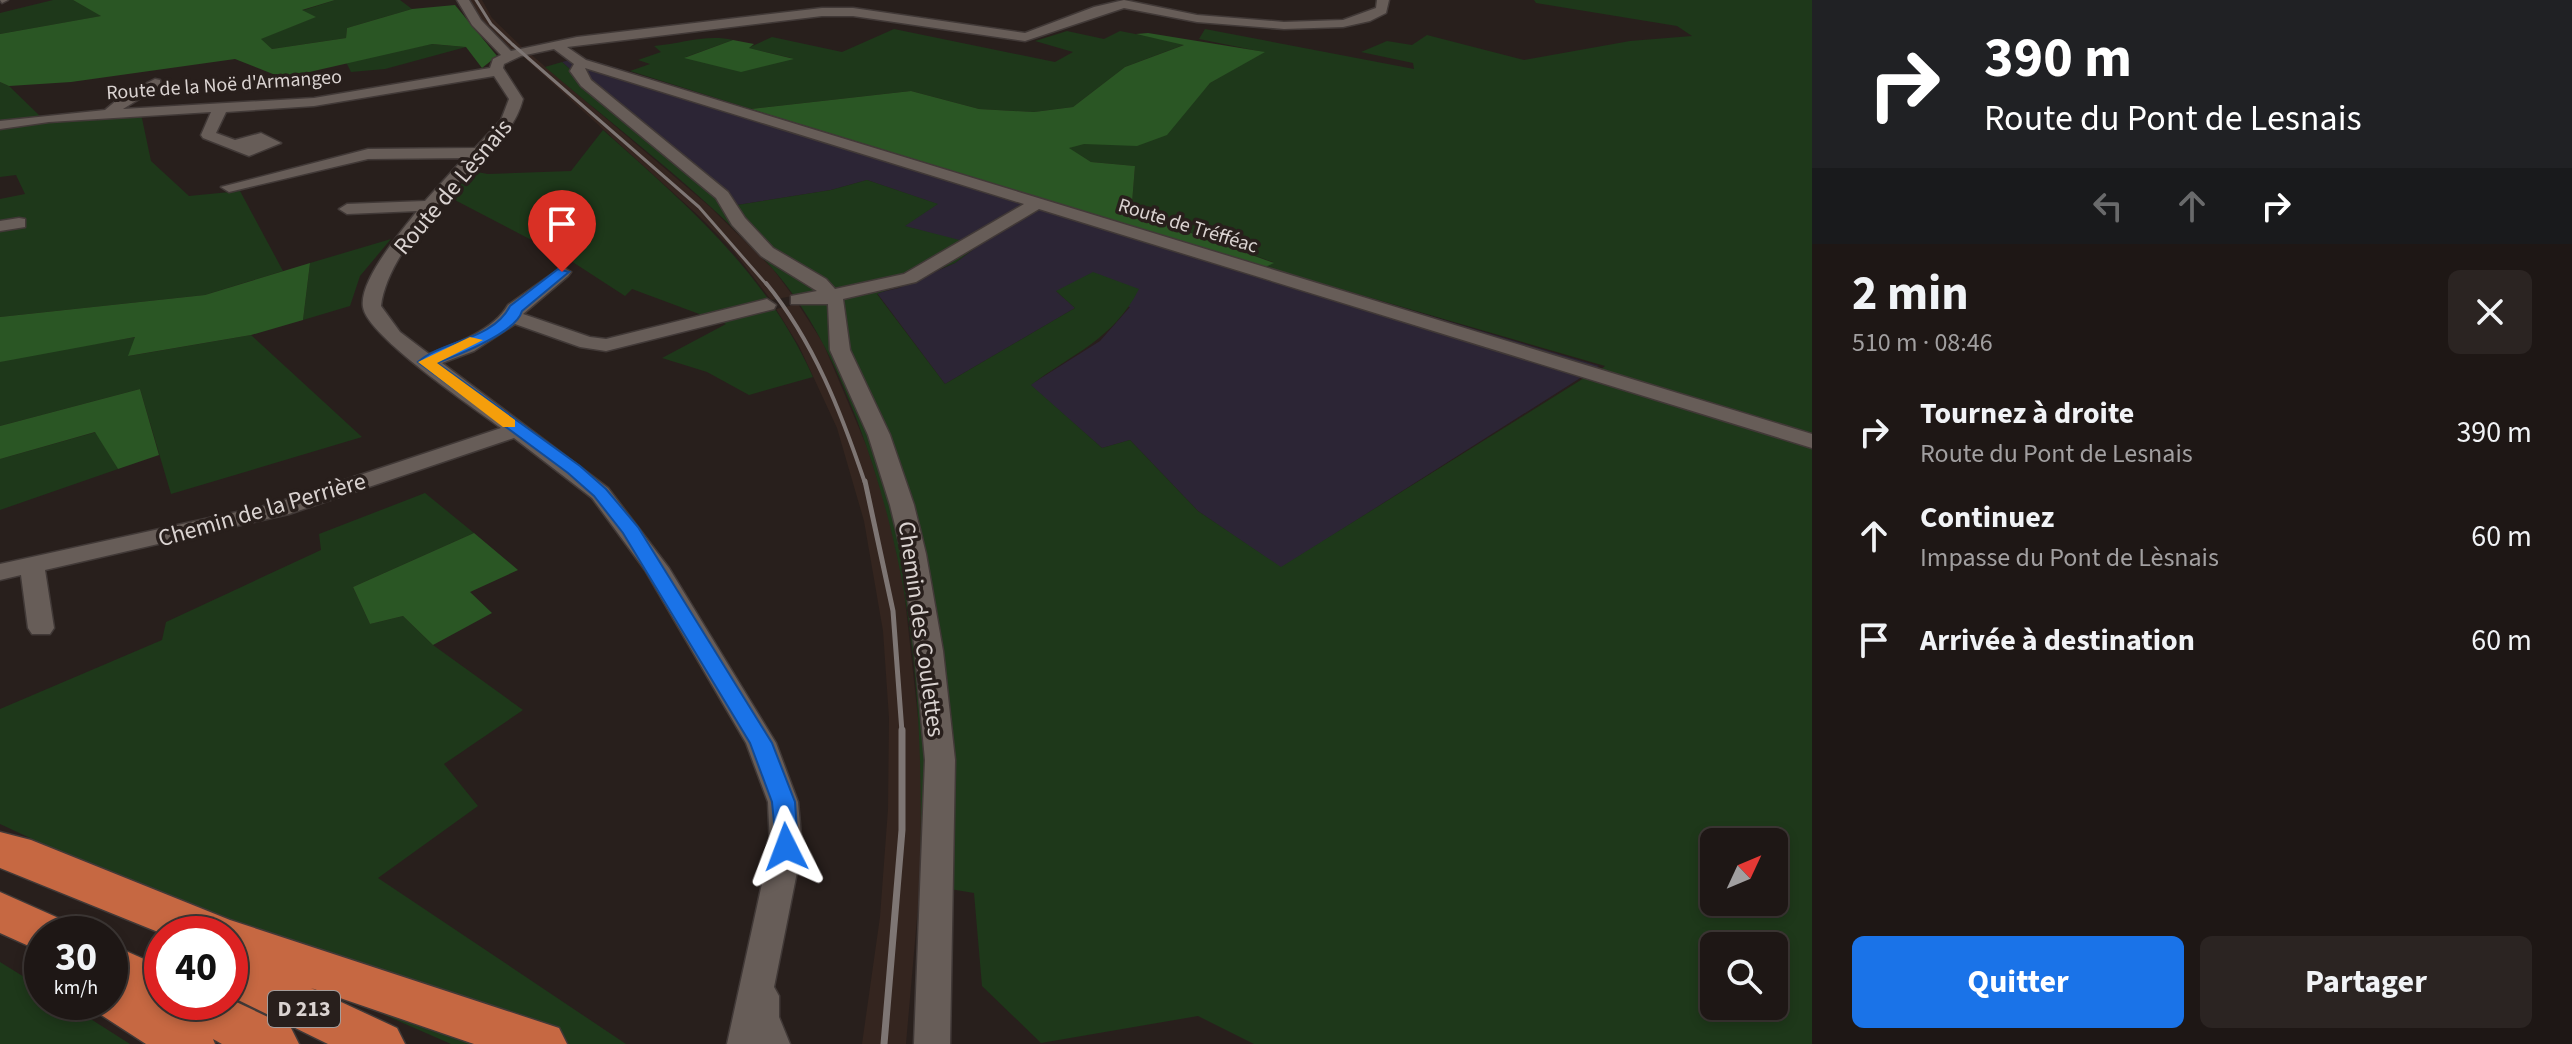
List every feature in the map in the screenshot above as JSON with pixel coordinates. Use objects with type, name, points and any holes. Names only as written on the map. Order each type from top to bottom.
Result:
[{"type":"highway","points":[[0,850],[15,852],[170,916]]},
{"type":"highway","points":[[0,863],[144,932]]},
{"type":"highway","points":[[248,946],[541,1044]]},
{"type":"highway","name":"D 213","points":[[248,982],[379,1044]]},
{"type":"highway","points":[[128,1005],[189,1044]]},
{"type":"highway","name":"D 213","points":[[223,1020],[273,1044]]},
{"type":"street","name":"Route de Lèsnais","points":[[463,0],[503,64],[516,99],[514,115],[432,206],[383,273],[373,291],[372,305],[376,318],[393,336],[600,493],[631,531],[761,743],[783,802],[786,847],[745,1044]]},
{"type":"street","points":[[503,64],[556,45],[831,11],[1015,37],[1046,33],[1125,4],[1183,17],[1331,25],[1375,16],[1382,10],[1383,0]]},
{"type":"street","name":"Route de Tréfféac","points":[[556,45],[581,63],[1812,441]]},
{"type":"street","points":[[581,63],[577,71],[586,83],[722,195],[738,221],[767,252],[833,294]]},
{"type":"street","name":"Route de la Noë d'Armangeo","points":[[0,125],[109,114],[314,102],[503,64]]},
{"type":"street","points":[[109,114],[128,98],[155,83]]},
{"type":"street","points":[[220,108],[208,135],[236,145]]},
{"type":"street","points":[[229,187],[368,154],[477,153]]},
{"type":"street","points":[[798,300],[882,287],[910,278],[1038,203]]},
{"type":"street","points":[[347,209],[432,206]]},
{"type":"street","points":[[0,226],[19,223]]},
{"type":"street","points":[[426,362],[467,347],[513,317],[515,309],[562,272]]},
{"type":"street","name":"Chemin des Coulettes","points":[[833,294],[839,309],[840,350],[879,435],[902,505],[914,554],[929,651],[940,760],[932,1044]]},
{"type":"street","points":[[513,317],[587,343],[606,345],[767,305]]},
{"type":"street","name":"Chemin de la Perrière","points":[[0,572],[281,509],[518,430]]},
{"type":"street","points":[[32,565],[41,628]]},
{"type":"street","name":"Route de Lèsnais","points":[[760,977],[761,1017],[772,1044]]},
{"type":"shaded area","points":[[470,0],[482,0],[492,18],[525,50],[514,52],[484,22]]},
{"type":"shaded area","points":[[528,52],[709,206],[773,269],[793,296],[771,300],[731,248],[700,217],[520,54]]},
{"type":"shaded area","points":[[581,57],[1599,366],[1281,568],[1198,511],[1130,440],[1102,448],[1030,385],[1100,341],[1130,307],[1056,291],[1075,308],[945,384],[877,293],[899,288],[955,263],[978,246],[904,226],[937,204],[867,180],[831,190],[725,207],[562,62]]},
{"type":"shaded area","points":[[798,304],[823,343],[867,447],[887,509],[903,581],[923,763],[920,884],[906,1044],[862,1044],[880,917],[888,809],[889,718],[883,631],[864,521],[837,428],[799,346],[776,309]]},
{"type":"green space","points":[[53,0],[73,0],[102,16],[0,34],[0,13]]},
{"type":"green space","points":[[73,0],[335,0],[302,10],[316,17],[261,39],[272,49],[346,38],[347,28],[412,9],[455,5],[497,56],[482,68],[466,47],[432,44],[283,78],[235,59],[71,82],[9,86],[0,82],[0,34],[101,16]]},
{"type":"green space","points":[[335,0],[400,0],[412,9],[347,28],[346,38],[272,49],[260,39],[315,17],[301,11]]},
{"type":"green space","points":[[1534,0],[1812,0],[1812,436],[1599,371],[1605,366],[1265,267],[1273,262],[1166,224],[1132,203],[1135,166],[1091,162],[1068,148],[1191,104],[1210,83],[1263,52],[1199,39],[1205,29],[1414,69],[1413,63],[1361,52],[1387,41],[1412,45],[1427,35],[1524,60],[1630,41],[1692,36],[1677,26],[1536,3]]},
{"type":"green space","points":[[894,29],[1055,62],[1073,52],[1035,41],[1067,31],[1104,39],[1120,31],[1186,44],[1125,67],[1073,107],[1034,112],[979,109],[911,91],[751,109],[630,71],[650,64],[638,60],[661,52],[654,46],[723,38],[733,40],[686,57],[791,58],[748,48],[772,37],[842,52]]},
{"type":"green space","points":[[1148,33],[1265,52],[1210,83],[1167,135],[1137,146],[1084,144],[1069,148],[1091,162],[1135,166],[1132,203],[1166,224],[1274,263],[1265,267],[751,109],[911,91],[979,109],[1034,112],[1073,107],[1125,67],[1184,45],[1136,34]]},
{"type":"green space","points":[[733,40],[754,44],[749,48],[794,59],[741,72],[684,58]]},
{"type":"green space","points":[[431,44],[466,47],[385,69],[351,72],[346,62]]},
{"type":"green space","points":[[562,62],[725,207],[831,190],[867,180],[938,204],[905,226],[979,245],[955,263],[877,294],[945,384],[1075,308],[1056,291],[1093,272],[1139,289],[1129,306],[1104,333],[1031,385],[1102,448],[1130,440],[1198,511],[1281,567],[1584,378],[1812,448],[1812,1044],[1254,1044],[1198,1016],[1041,1043],[982,986],[974,893],[920,884],[920,764],[912,649],[892,535],[857,420],[831,359],[798,301],[771,267],[690,188],[545,67]]},
{"type":"green space","points":[[0,82],[9,86],[41,117],[140,109],[151,161],[189,196],[240,191],[283,271],[205,295],[0,317],[0,199],[25,194],[16,175],[0,177]]},
{"type":"green space","points":[[603,130],[694,214],[748,272],[794,339],[813,377],[749,395],[707,372],[662,358],[726,324],[632,289],[625,296],[568,259],[451,198],[471,171],[488,174],[571,171]]},
{"type":"green space","points":[[391,239],[360,276],[350,306],[303,320],[310,263]]},
{"type":"green space","points":[[310,263],[303,320],[251,335],[128,356],[135,337],[0,362],[0,317],[205,295]]},
{"type":"green space","points":[[251,335],[362,437],[171,494],[140,389],[0,426],[0,362],[10,358],[136,337],[129,356]]},
{"type":"green space","points":[[140,389],[159,455],[118,469],[95,432],[0,459],[0,426]]},
{"type":"green space","points":[[96,432],[118,469],[0,510],[0,459]]},
{"type":"green space","points":[[425,493],[474,533],[353,587],[370,624],[403,616],[433,645],[523,710],[444,764],[478,806],[378,878],[626,1044],[451,1044],[371,1009],[277,940],[248,930],[248,916],[209,916],[161,899],[0,824],[0,709],[162,640],[166,622],[321,550],[319,534]]},
{"type":"green space","points":[[474,533],[518,570],[470,592],[492,613],[433,645],[403,616],[370,624],[353,587]]},
{"type":"green space","points":[[0,962],[24,977],[24,1020],[92,1020],[130,1044],[0,1044]]},
{"type":"railway","points":[[476,0],[491,24],[512,44],[699,207],[767,285]]},
{"type":"railway","points":[[766,283],[812,353],[846,430],[865,483]]},
{"type":"railway","points":[[865,481],[893,611],[902,732]]},
{"type":"railway","points":[[884,1044],[902,830],[902,732]]},
{"type":"slow traffic","points":[[476,340],[467,347],[426,362],[509,423]]},
{"type":"route","points":[[562,272],[515,309],[513,317],[467,347],[426,362],[574,469],[600,493],[631,531],[761,743],[783,802],[786,847]]}]
